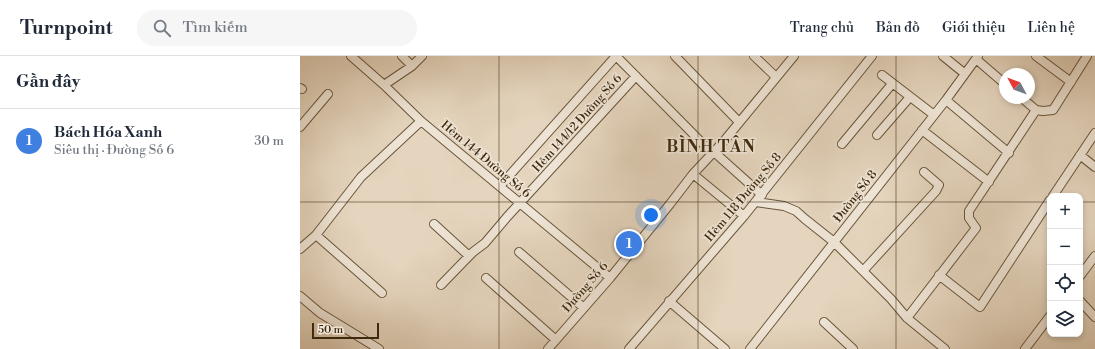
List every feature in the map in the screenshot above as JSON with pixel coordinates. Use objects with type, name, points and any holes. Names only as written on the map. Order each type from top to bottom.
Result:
[{"type":"street","name":"Hẻm 144 Đường Số 6","points":[[351,56],[384,85],[421,121],[610,278]]},
{"type":"street","points":[[402,56],[412,66]]},
{"type":"street","points":[[384,85],[412,66],[422,56]]},
{"type":"street","points":[[500,186],[616,56],[714,153],[762,194]]},
{"type":"street","points":[[675,56],[739,122]]},
{"type":"street","points":[[754,56],[776,77]]},
{"type":"street","name":"Đường Số 6","points":[[548,349],[610,278],[693,174],[714,153],[794,56]]},
{"type":"street","name":"Hẻm 118 Đường Số 8","points":[[629,349],[756,202],[872,56]]},
{"type":"street","points":[[943,56],[964,73]]},
{"type":"street","points":[[1036,56],[1071,82]]},
{"type":"street","points":[[1029,104],[1036,110],[1053,110],[1087,56]]},
{"type":"street","points":[[977,57],[999,78]]},
{"type":"street","name":"Đường Số 8","points":[[750,349],[946,100],[977,57]]},
{"type":"street","points":[[882,75],[934,115]]},
{"type":"street","name":"Hẻm 144/12 Đường Số 6","points":[[441,285],[469,256],[485,243],[636,76]]},
{"type":"street","points":[[842,144],[892,84]]},
{"type":"street","points":[[300,127],[328,94]]},
{"type":"street","points":[[877,135],[910,97]]},
{"type":"street","points":[[946,100],[1008,153]]},
{"type":"street","points":[[907,318],[976,228],[969,218],[969,211],[1036,110]]},
{"type":"street","points":[[300,249],[316,235],[361,177],[421,121]]},
{"type":"street","points":[[922,130],[989,182]]},
{"type":"street","points":[[1055,193],[1095,133]]},
{"type":"street","points":[[1080,155],[1095,167]]},
{"type":"street","points":[[863,271],[936,191],[939,185],[924,172]]},
{"type":"street","points":[[693,174],[744,216]]},
{"type":"street","points":[[756,202],[784,206],[796,211],[834,242],[907,318],[944,349]]},
{"type":"street","points":[[939,276],[980,307],[1047,205]]},
{"type":"street","points":[[434,224],[469,256]]},
{"type":"street","points":[[316,235],[382,292]]},
{"type":"street","points":[[519,252],[584,308]]},
{"type":"street","points":[[1083,272],[1095,256]]},
{"type":"street","points":[[486,278],[556,340]]},
{"type":"street","points":[[300,296],[320,313],[379,349]]},
{"type":"street","points":[[669,301],[725,349]]},
{"type":"street","points":[[1083,304],[1095,317]]},
{"type":"street","points":[[1025,349],[1047,320]]},
{"type":"street","points":[[824,322],[843,346],[853,349]]},
{"type":"place","name":"Bách Hóa Xanh","points":[[629,244]]},
{"type":"district","name":"BÌNH TÂN","points":[[711,146]]}]
